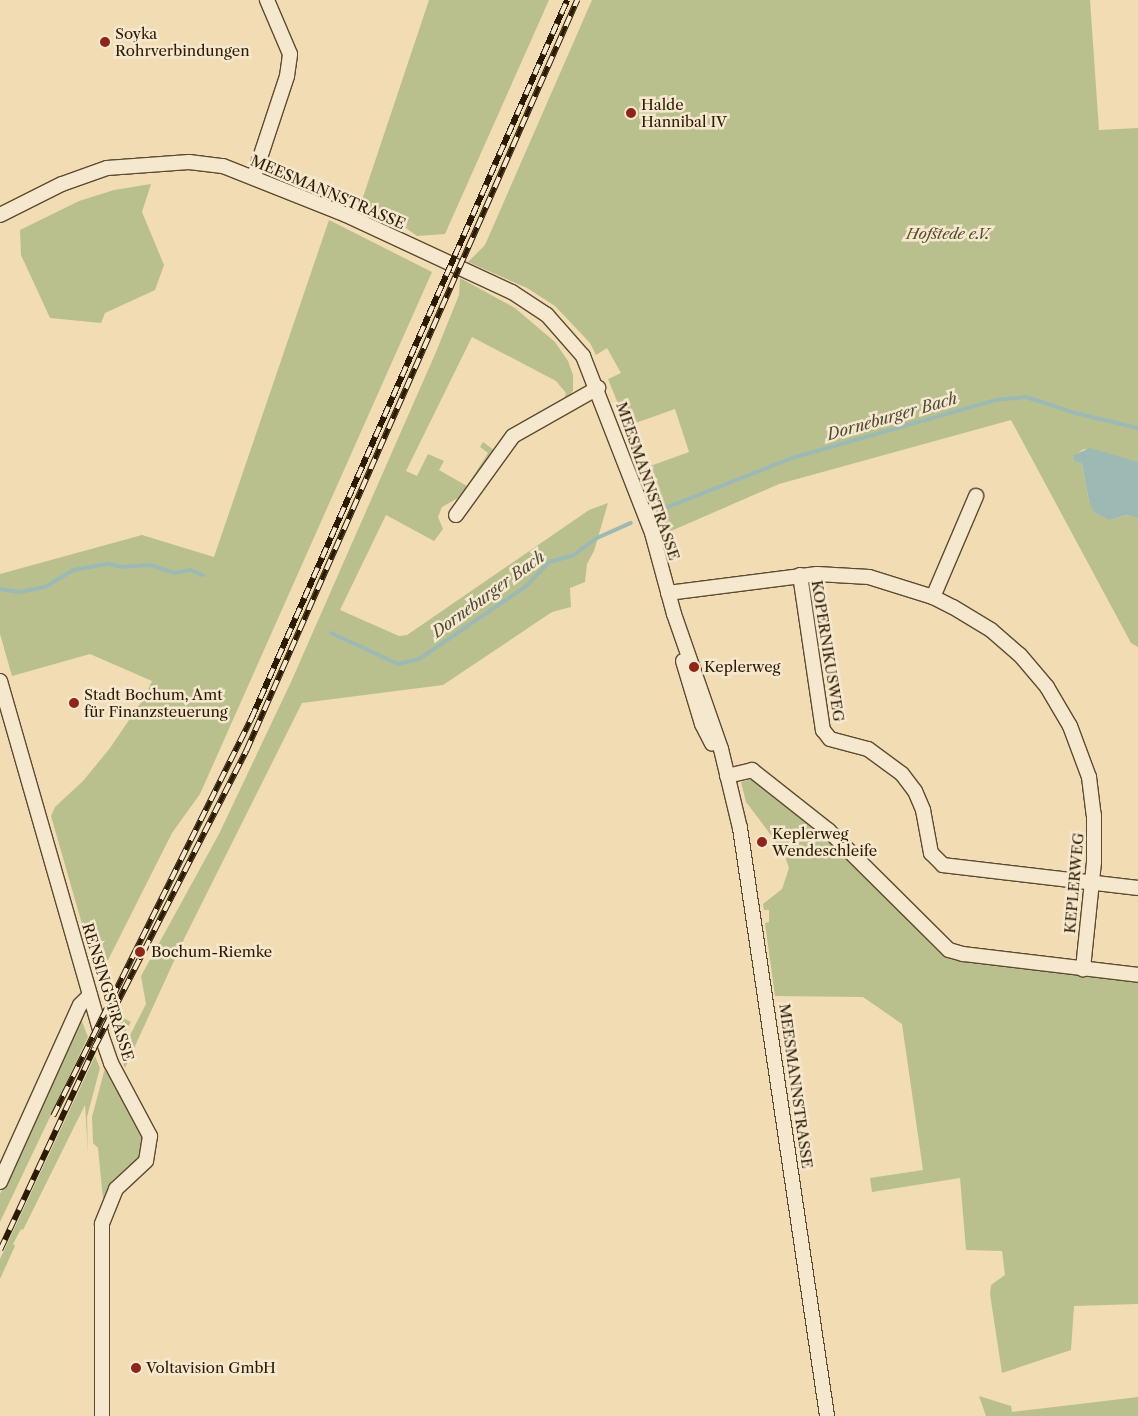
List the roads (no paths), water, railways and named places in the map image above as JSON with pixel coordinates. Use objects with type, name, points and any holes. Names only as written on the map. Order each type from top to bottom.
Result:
[{"type":"street","points":[[254,176],[287,76],[290,54],[267,0]]},
{"type":"street","name":"MEESMANNSTRASSE","points":[[0,215],[62,184],[107,168],[189,162],[223,166],[254,176],[355,219],[530,302],[547,315],[574,343],[598,388],[652,533],[674,614],[721,749],[722,762],[727,776],[751,889],[827,1416]]},
{"type":"street","name":"MEESMANNSTRASSE","points":[[456,515],[513,436],[598,388]]},
{"type":"street","points":[[933,596],[976,496]]},
{"type":"street","name":"KEPLERWEG","points":[[668,594],[800,575],[834,573],[869,577],[933,596],[990,630],[1020,655],[1047,687],[1070,726],[1084,759],[1092,796],[1095,832],[1092,882],[1082,969]]},
{"type":"street","name":"KOPERNIKUSWEG","points":[[800,575],[823,730],[830,739],[868,749],[902,774],[915,791],[923,810],[930,853],[943,865],[1138,888]]},
{"type":"street","name":"RENSINGSTRASSE","points":[[0,681],[111,1064],[145,1122],[151,1145],[142,1166],[116,1189],[102,1224],[102,1416]]},
{"type":"street","points":[[727,776],[752,770],[828,830],[937,941],[949,950],[963,954],[1138,975]]},
{"type":"street","points":[[0,1182],[80,1004],[90,995]]},
{"type":"water","points":[[1090,448],[1138,462],[1138,518],[1126,515],[1110,520],[1095,513],[1089,502],[1082,464],[1074,461],[1073,455]]},
{"type":"waterway","name":"Dorneburger Bach","points":[[660,510],[792,458],[996,400],[1026,397],[1075,413],[1138,428]]},
{"type":"waterway","name":"Dorneburger Bach","points":[[331,633],[398,664],[419,659],[525,587],[549,562],[572,556],[597,538],[631,523]]},
{"type":"waterway","name":"Dorneburger Bach","points":[[0,589],[19,592],[45,587],[73,570],[108,564],[121,567],[150,565],[174,573],[190,570],[203,575]]},
{"type":"railway","points":[[53,1116],[251,719],[567,0]]},
{"type":"railway","points":[[0,1250],[94,1048],[246,751],[577,0]]},
{"type":"place","name":"Soyka Rohrverbindungen","points":[[105,42]]},
{"type":"place","name":"Halde Hannibal IV","points":[[631,113]]},
{"type":"place","name":"Keplerweg","points":[[694,667]]},
{"type":"place","name":"Stadt Bochum, Amt für Finanzsteuerung","points":[[74,703]]},
{"type":"place","name":"Keplerweg Wendeschleife","points":[[762,842]]},
{"type":"place","name":"Bochum-Riemke","points":[[140,952]]},
{"type":"place","name":"Voltavision GmbH","points":[[136,1368]]},
{"type":"park label","name":"Hofstede e.V.","points":[[948,234]]}]
